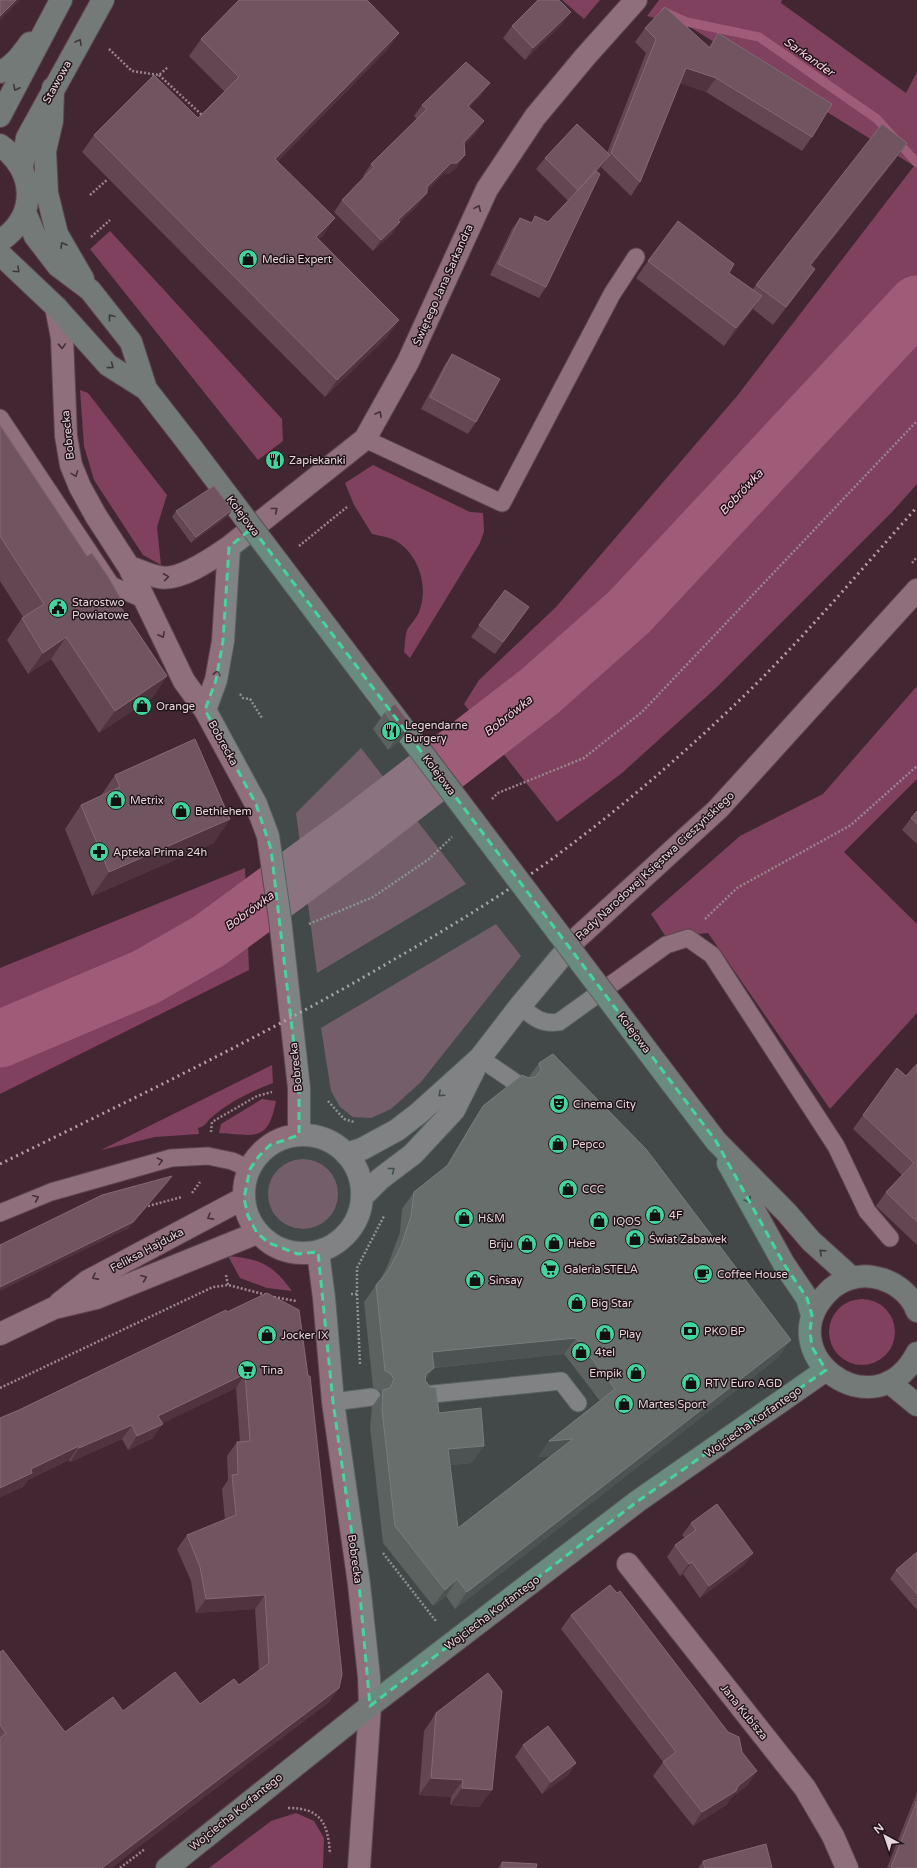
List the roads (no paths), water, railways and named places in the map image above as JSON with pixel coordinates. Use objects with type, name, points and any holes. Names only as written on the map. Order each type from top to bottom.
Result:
[{"type":"street","name":"Stawowa","points":[[22,167],[27,138],[102,0]]},
{"type":"street","name":"Świętego Jana Sarkandra","points":[[129,567],[160,578],[182,574],[204,564],[229,547],[365,439],[408,362],[487,189],[535,117],[585,57],[636,0]]},
{"type":"street","points":[[0,72],[6,70],[22,55],[60,2]]},
{"type":"street","points":[[0,116],[60,2]]},
{"type":"street","points":[[53,88],[52,121],[45,151],[47,193],[57,234],[90,290]]},
{"type":"street","points":[[0,146],[12,155],[22,167],[27,182],[28,197],[25,212],[19,224],[10,234],[0,241]]},
{"type":"street","name":"Kolejowa","points":[[25,212],[35,236],[58,266],[90,290],[131,342],[146,389]]},
{"type":"street","name":"Kolejowa","points":[[0,254],[56,307],[108,365],[146,389],[716,1141],[787,1213],[811,1241],[852,1278]]},
{"type":"street","name":"Bobrecka","points":[[56,307],[62,338],[66,436],[71,465],[87,501],[129,567],[184,681],[205,710],[256,804],[271,849],[299,1088],[299,1135]]},
{"type":"street","points":[[205,710],[216,680],[223,641],[229,547]]},
{"type":"street","name":"Rady Narodowej Księstwa Cieszyńskiego","points":[[346,1154],[362,1149],[397,1130],[419,1113],[480,1058],[520,1006],[576,939],[718,809],[917,590]]},
{"type":"street","name":"Rady Narodowej Księstwa Cieszyńskiego","points":[[363,1196],[380,1179],[413,1154],[454,1110],[480,1058]]},
{"type":"street","points":[[299,1135],[317,1137],[333,1143],[346,1154],[356,1166],[361,1181],[363,1196],[360,1212],[353,1226],[343,1239],[329,1248],[318,1252],[298,1254],[283,1250],[269,1243],[257,1232],[248,1216],[244,1198],[245,1183],[250,1169],[258,1156],[270,1145],[284,1138],[299,1135]]},
{"type":"street","name":"Kolejowa","points":[[716,1141],[784,1264],[807,1298],[812,1315]]},
{"type":"street","name":"Feliksa Hajduka","points":[[54,1308],[88,1281],[244,1198]]},
{"type":"street","name":"Feliksa Hajduka","points":[[0,1334],[54,1308],[96,1298],[257,1232]]},
{"type":"street","name":"Bobrecka","points":[[318,1252],[324,1298],[333,1402],[359,1584],[370,1706],[359,1868]]},
{"type":"street","points":[[914,1296],[895,1284],[881,1278],[866,1276],[852,1278],[834,1285],[821,1298],[812,1315],[810,1331],[812,1347],[819,1362],[826,1370],[843,1382],[858,1387],[874,1387],[889,1382],[910,1366],[917,1354]]},
{"type":"street","name":"Wojciecha Korfantego","points":[[167,1868],[370,1706],[638,1501],[826,1370]]},
{"type":"street","points":[[889,1382],[917,1405]]},
{"type":"street","name":"Jana Kubisza","points":[[628,1564],[805,1788],[833,1836],[847,1868]]},
{"type":"lane","points":[[365,439],[502,503],[612,294],[636,257]]},
{"type":"lane","points":[[0,418],[112,585],[145,600]]},
{"type":"lane","points":[[520,1006],[535,1018],[548,1024],[559,1022],[666,945],[688,938],[712,955],[836,1146],[867,1211],[890,1238]]},
{"type":"lane","points":[[480,1058],[519,1085]]},
{"type":"lane","points":[[0,1214],[51,1192],[172,1158],[208,1156],[232,1161],[250,1169]]},
{"type":"lane","points":[[423,1394],[561,1381],[578,1403]]},
{"type":"lane","points":[[333,1402],[367,1397]]},
{"type":"waterway","name":"Sarkander","points":[[665,12],[687,22],[759,37],[877,119],[917,163]]},
{"type":"waterway","name":"Bobrówka","points":[[0,1039],[146,977],[209,941],[356,833],[540,691],[629,612],[917,304]]},
{"type":"railway","points":[[0,1164],[180,1075],[357,981],[435,936],[536,871],[633,796],[747,693],[812,625],[917,507]]},
{"type":"place","name":"Media Expert","points":[[248,259]]},
{"type":"place","name":"Zapiekanki","points":[[275,460]]},
{"type":"place","name":"Starostwo Powiatowe","points":[[58,608]]},
{"type":"place","name":"Orange","points":[[142,706]]},
{"type":"place","name":"Legendarne Burgery","points":[[391,731]]},
{"type":"place","name":"Metrix","points":[[116,800]]},
{"type":"place","name":"Bethlehem","points":[[181,811]]},
{"type":"place","name":"Apteka Prima 24h","points":[[99,852]]},
{"type":"place","name":"Cinema City","points":[[559,1104]]},
{"type":"place","name":"Pepco","points":[[558,1144]]},
{"type":"place","name":"CCC","points":[[568,1189]]},
{"type":"place","name":"4F","points":[[655,1215]]},
{"type":"place","name":"H&M","points":[[464,1218]]},
{"type":"place","name":"IQOS","points":[[599,1221]]},
{"type":"place","name":"Świat Zabawek","points":[[635,1239]]},
{"type":"place","name":"Hebe","points":[[554,1243]]},
{"type":"place","name":"Briju","points":[[527,1244]]},
{"type":"place","name":"Galeria STELA","points":[[550,1269]]},
{"type":"place","name":"Coffee House","points":[[703,1274]]},
{"type":"place","name":"Sinsay","points":[[475,1280]]},
{"type":"place","name":"Big Star","points":[[577,1303]]},
{"type":"place","name":"PKO BP","points":[[690,1331]]},
{"type":"place","name":"Play","points":[[605,1334]]},
{"type":"place","name":"Jocker IX","points":[[267,1335]]},
{"type":"place","name":"4tel","points":[[581,1352]]},
{"type":"place","name":"Tina","points":[[247,1370]]},
{"type":"place","name":"Empik","points":[[636,1373]]},
{"type":"place","name":"RTV Euro AGD","points":[[691,1383]]},
{"type":"place","name":"Martes Sport","points":[[624,1404]]}]
